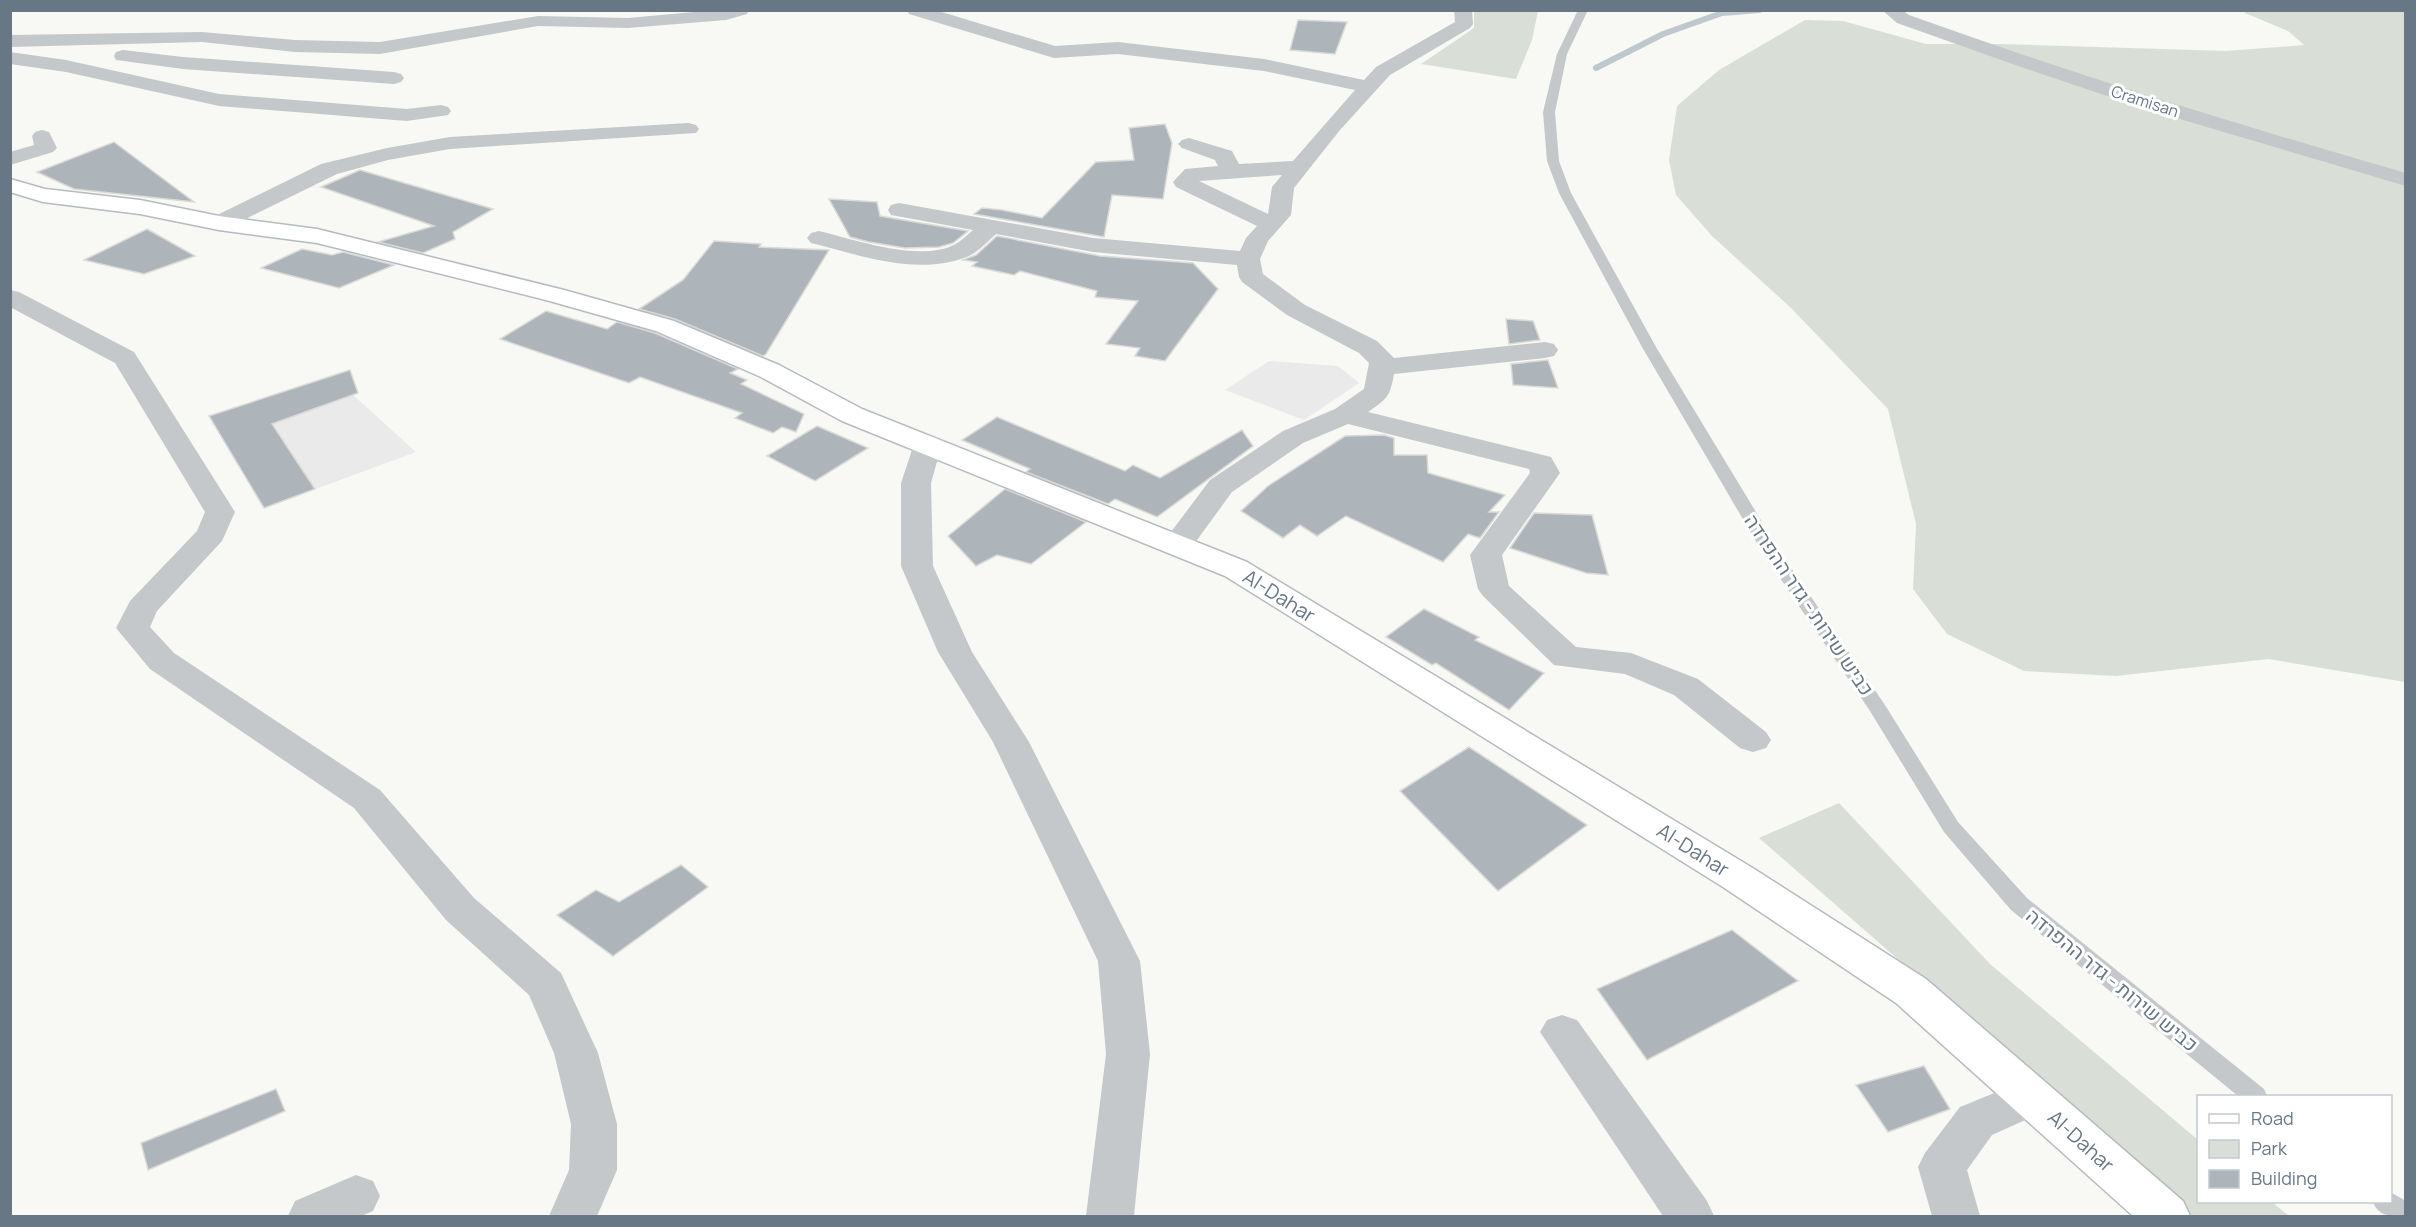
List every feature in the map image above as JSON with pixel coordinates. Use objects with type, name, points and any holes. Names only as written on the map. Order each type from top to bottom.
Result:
[{"type":"street","points":[[10,41],[202,37],[295,46],[380,48],[538,21],[628,23],[726,15],[741,10]]},
{"type":"street","points":[[915,10],[1054,52],[1118,48],[1264,65],[1368,87]]},
{"type":"street","points":[[1178,544],[1221,486],[1293,437],[1345,415],[1377,393],[1383,361],[1368,347],[1296,310],[1251,277],[1248,259],[1257,238],[1280,215],[1283,187],[1298,167],[1383,71],[1464,24],[1463,10]]},
{"type":"street","name":"Cramisan","points":[[1897,13],[2004,56],[2256,137],[2406,180]]},
{"type":"street","points":[[538,21],[624,36]]},
{"type":"street","points":[[10,35],[48,28],[112,25]]},
{"type":"street","points":[[10,46],[77,50],[183,63],[394,78]]},
{"type":"street","points":[[10,58],[66,66],[219,100],[407,114],[441,111]]},
{"type":"street","points":[[219,223],[329,170],[387,154],[450,143],[689,129]]},
{"type":"street","points":[[10,159],[46,148],[42,136]]},
{"type":"street","points":[[1189,144],[1224,156],[1231,171]]},
{"type":"street","points":[[1271,224],[1184,182],[1193,174],[1298,167]]},
{"type":"street","name":"Al-Dahar","points":[[10,185],[43,195],[140,207],[219,223],[317,236],[544,292],[665,326],[770,371],[852,415],[1178,544],[1236,570],[1737,877],[1911,991],[2166,1216]]},
{"type":"street","points":[[898,210],[1093,245],[1248,259]]},
{"type":"street","points":[[819,238],[921,259],[961,250],[991,226]]},
{"type":"street","points":[[10,297],[125,358],[220,512],[211,534],[142,608],[133,628],[162,661],[367,799],[460,909],[546,985],[576,1053],[594,1125],[593,1170],[573,1216]]},
{"type":"street","points":[[1381,367],[1545,350]]},
{"type":"street","points":[[1345,415],[1541,463],[1545,473],[1486,555],[1494,589],[1566,657],[1631,664],[1686,687],[1753,740]]},
{"type":"street","points":[[928,444],[916,483],[917,566],[955,652],[1011,742],[1119,961],[1128,1054],[1110,1216]]},
{"type":"street","points":[[1562,1032],[1690,1216]]},
{"type":"street","points":[[1956,1216],[1942,1167],[1976,1121],[2031,1096]]},
{"type":"street","points":[[312,1216],[356,1196]]},
{"type":"lane","name":"כביש שירות - גדר ההפרדה","points":[[1583,10],[1562,54],[1549,112],[1553,161],[1565,193],[1644,337],[1770,550],[1878,709],[1958,836],[2019,904],[2254,1095]]},
{"type":"lane","points":[[2387,1203],[2405,1216]]},
{"type":"shaded area","points":[[1269,361],[1338,366],[1359,383],[1304,420],[1225,390]]},
{"type":"shaded area","points":[[332,376],[416,452],[264,508],[209,416]]},
{"type":"green space","points":[[1474,11],[1538,11],[1532,40],[1516,79],[1421,64],[1474,28]]},
{"type":"green space","points":[[2246,11],[2405,11],[2405,682],[2269,659],[2116,676],[2024,671],[1947,634],[1913,589],[1916,524],[1888,409],[1790,307],[1712,236],[1676,195],[1669,160],[1677,106],[1719,70],[1805,20],[1843,21],[1926,44],[2226,51],[2304,45],[2288,31],[2245,13]]},
{"type":"green space","points":[[1839,803],[1990,964],[2197,1139],[2197,1203],[2273,1203],[2289,1216],[2192,1216],[1759,838]]},
{"type":"building","points":[[1298,20],[1347,22],[1335,54],[1290,50]]},
{"type":"building","points":[[1165,124],[1172,143],[1163,199],[1112,195],[1104,237],[974,214],[982,208],[1042,218],[1096,162],[1134,160],[1129,128]]},
{"type":"building","points":[[114,142],[194,202],[74,189],[37,172]]},
{"type":"building","points":[[360,170],[493,209],[453,232],[455,239],[423,253],[378,242],[434,226],[321,187]]},
{"type":"building","points":[[829,199],[877,202],[880,216],[968,231],[953,243],[939,247],[905,248],[869,242],[850,237]]},
{"type":"building","points":[[147,229],[195,256],[144,274],[84,260]]},
{"type":"building","points":[[997,236],[1100,256],[1193,263],[1218,289],[1165,361],[1135,356],[1140,348],[1106,344],[1138,301],[1095,297],[1097,291],[1020,271],[1014,275],[972,266],[977,262],[963,260],[976,255]]},
{"type":"building","points":[[714,241],[761,244],[759,247],[829,250],[763,356],[675,319],[639,309],[683,280]]},
{"type":"building","points":[[302,249],[332,255],[343,252],[394,265],[339,288],[261,268]]},
{"type":"building","points":[[546,311],[607,329],[617,322],[655,333],[738,369],[730,373],[747,380],[741,384],[804,414],[796,432],[782,427],[773,433],[735,418],[742,413],[640,377],[629,383],[500,339]]},
{"type":"building","points":[[1506,319],[1533,321],[1540,340],[1509,344]]},
{"type":"building","points":[[1548,360],[1558,388],[1513,385],[1511,364]]},
{"type":"building","points":[[350,370],[358,393],[272,424],[315,489],[264,508],[209,416]]},
{"type":"building","points":[[997,417],[1125,471],[1133,465],[1160,478],[1242,430],[1253,446],[1157,517],[1115,499],[1108,504],[1026,472],[1030,469],[962,440]]},
{"type":"building","points":[[817,426],[868,448],[815,481],[767,456]]},
{"type":"building","points":[[1384,435],[1394,438],[1394,455],[1427,455],[1428,473],[1505,495],[1489,512],[1499,512],[1480,538],[1468,534],[1443,562],[1346,516],[1317,536],[1300,525],[1283,538],[1241,511],[1268,486],[1345,436]]},
{"type":"building","points":[[1005,489],[1086,522],[1031,564],[997,555],[976,566],[948,536]]},
{"type":"building","points":[[1534,513],[1592,515],[1608,575],[1586,573],[1510,548]]},
{"type":"building","points":[[1424,609],[1479,637],[1475,640],[1544,673],[1509,710],[1436,663],[1432,665],[1386,637]]},
{"type":"building","points":[[1469,747],[1587,825],[1498,891],[1400,791]]},
{"type":"building","points":[[681,865],[708,887],[613,956],[557,915],[596,890],[619,902]]},
{"type":"building","points":[[1732,930],[1798,981],[1647,1060],[1597,989]]},
{"type":"building","points":[[1924,1066],[1950,1109],[1888,1132],[1856,1085]]},
{"type":"building","points":[[276,1089],[285,1111],[148,1170],[141,1143]]},
{"type":"waterway","points":[[1596,68],[1663,34],[1722,13],[1759,10]]}]
